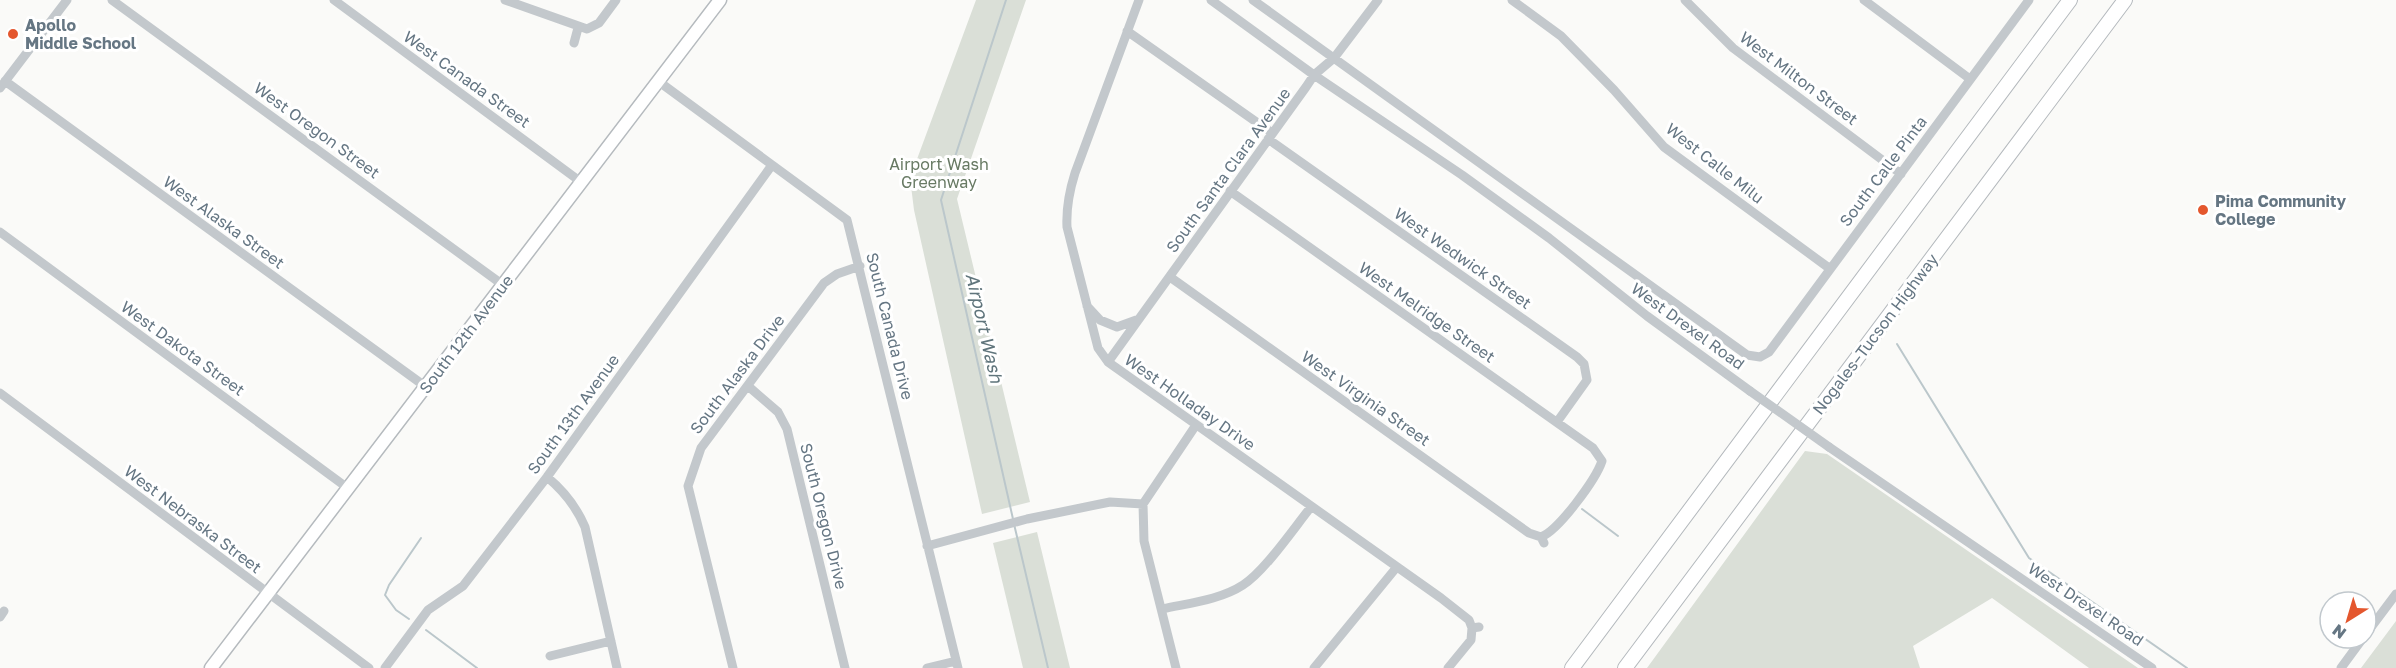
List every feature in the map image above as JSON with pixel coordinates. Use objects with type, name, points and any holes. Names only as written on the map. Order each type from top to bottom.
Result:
[{"type":"highway","points":[[1572,668],[2070,0]]},
{"type":"highway","name":"Nogales–Tucson Highway","points":[[1625,668],[2125,0]]},
{"type":"main road","name":"South 12th Avenue","points":[[211,668],[717,1]]},
{"type":"street","points":[[3,85],[67,0]]},
{"type":"street","name":"West Oregon Street","points":[[112,0],[503,285]]},
{"type":"street","name":"West Canada Street","points":[[334,0],[581,182]]},
{"type":"street","points":[[505,0],[526,9],[559,18],[583,29]]},
{"type":"street","points":[[574,43],[583,29],[599,23],[616,0]]},
{"type":"street","name":"West Holladay Drive","points":[[1139,0],[1068,194],[1067,227],[1095,340],[1108,362],[1469,620],[1475,628],[1469,643],[1448,668]]},
{"type":"street","name":"West Drexel Road","points":[[1211,0],[1314,75],[1462,175],[1549,238],[1647,316],[1750,391],[2152,668]]},
{"type":"street","name":"West Drexel Road","points":[[1252,0],[1747,355],[1760,357]]},
{"type":"street","name":"South Santa Clara Avenue","points":[[1108,362],[1314,75],[1334,58],[1378,0]]},
{"type":"street","name":"West Calle Milu","points":[[1512,0],[1561,36],[1614,90],[1664,147],[1829,268]]},
{"type":"street","name":"West Milton Street","points":[[1685,0],[1733,48],[1901,174]]},
{"type":"street","points":[[1864,0],[1970,79]]},
{"type":"street","name":"South Calle Pinta","points":[[1760,357],[1769,352],[2029,0]]},
{"type":"street","name":"West Wedwick Street","points":[[1127,31],[1577,357],[1587,371]]},
{"type":"street","name":"South Canada Drive","points":[[658,81],[847,220],[957,664]]},
{"type":"street","name":"West Alaska Street","points":[[3,85],[426,387]]},
{"type":"street","name":"South 13th Avenue","points":[[385,668],[428,610],[463,586],[547,477],[772,165]]},
{"type":"street","name":"West Melridge Street","points":[[1230,191],[1557,422],[1606,460]]},
{"type":"street","name":"West Dakota Street","points":[[0,232],[349,489]]},
{"type":"street","name":"South Alaska Drive","points":[[733,668],[688,486],[700,448],[824,283],[837,274],[860,266]]},
{"type":"street","name":"West Virginia Street","points":[[1170,277],[1529,533],[1543,540],[1555,530],[1606,460]]},
{"type":"street","points":[[1086,304],[1100,320],[1117,327],[1141,318]]},
{"type":"street","points":[[1557,422],[1587,381],[1587,371],[1597,370]]},
{"type":"street","name":"South Oregon Drive","points":[[748,386],[778,412],[787,429],[845,668]]},
{"type":"street","name":"West Nebraska Street","points":[[0,393],[369,668]]},
{"type":"street","points":[[1176,668],[1144,541],[1143,504],[1196,425]]},
{"type":"street","points":[[547,477],[564,491],[585,527],[617,668]]},
{"type":"street","points":[[927,546],[1028,519],[1110,502],[1143,504]]},
{"type":"street","points":[[1162,609],[1214,597],[1245,584],[1257,573],[1311,507]]},
{"type":"street","points":[[1314,668],[1396,568]]},
{"type":"street","points":[[2378,618],[2396,594]]},
{"type":"street","points":[[550,656],[610,641]]},
{"type":"street","points":[[2341,668],[2354,650]]},
{"type":"street","points":[[927,668],[957,664]]},
{"type":"green space","name":"Airport Wash Greenway","points":[[976,0],[1026,0],[957,199],[1030,502],[982,514],[914,210],[910,178]]},
{"type":"green space","points":[[1805,451],[1827,454],[2138,668],[2089,668],[1992,598],[1913,646],[1920,668],[1647,668]]},
{"type":"green space","points":[[1037,532],[1070,668],[1023,668],[993,543]]},
{"type":"green space","points":[[2396,621],[2396,668],[2361,668],[2374,650],[2378,650],[2378,645]]},
{"type":"waterway","name":"Airport Wash","points":[[1006,0],[941,200],[1013,519]]},
{"type":"waterway","points":[[1897,344],[2029,558],[2187,668]]},
{"type":"waterway","points":[[1582,509],[1618,536]]},
{"type":"waterway","name":"Airport Wash","points":[[1014,524],[1048,668]]},
{"type":"waterway","points":[[409,619],[396,610],[385,595],[389,585],[421,538]]},
{"type":"waterway","points":[[426,630],[477,668]]},
{"type":"place","name":"Apollo Middle School","points":[[13,34]]},
{"type":"place","name":"Pima Community College","points":[[2203,210]]}]
